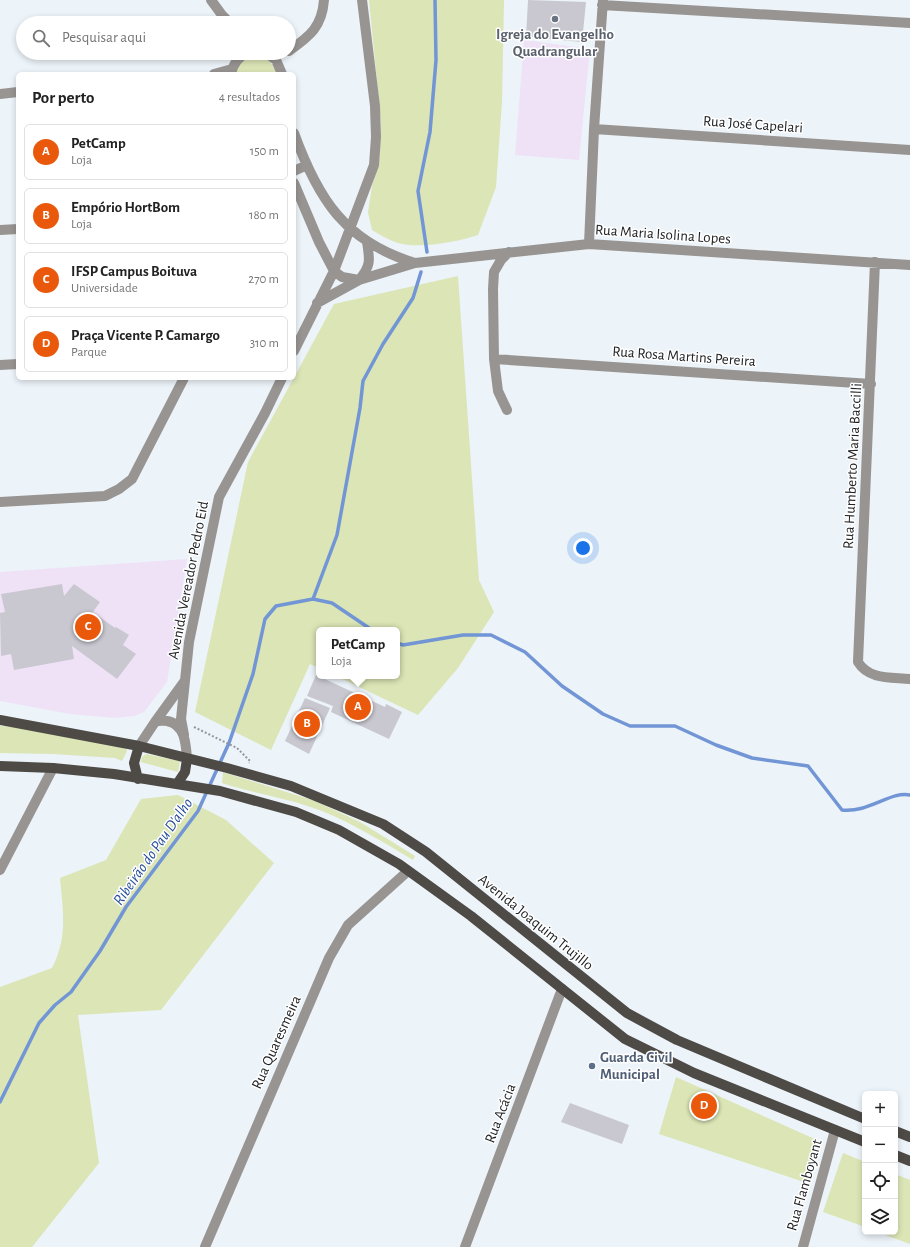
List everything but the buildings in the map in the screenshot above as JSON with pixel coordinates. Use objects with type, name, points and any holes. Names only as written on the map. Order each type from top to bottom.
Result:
[{"type":"main road","name":"Avenida Joaquim Trujillo","points":[[0,720],[139,746],[227,768],[319,797],[383,824],[426,852],[627,1013],[677,1040],[862,1118]]},
{"type":"main road","points":[[138,779],[134,763],[139,746]]},
{"type":"main road","points":[[177,784],[185,772],[186,758]]},
{"type":"main road","points":[[0,766],[54,768],[114,774],[220,791],[291,810],[339,830],[408,871],[471,916],[625,1039],[694,1073],[862,1141]]},
{"type":"main road","points":[[898,1132],[910,1136]]},
{"type":"main road","points":[[898,1155],[910,1161]]},
{"type":"street","points":[[212,0],[220,16]]},
{"type":"street","points":[[296,46],[312,34],[321,19],[324,0]]},
{"type":"street","points":[[296,347],[334,271],[374,165],[376,137],[375,106],[362,0]]},
{"type":"street","points":[[590,244],[594,129],[602,2],[910,23]]},
{"type":"street","points":[[221,72],[232,69],[238,60]]},
{"type":"street","points":[[276,60],[281,72]]},
{"type":"street","points":[[0,94],[16,92]]},
{"type":"street","name":"Rua José Capelari","points":[[594,129],[910,150]]},
{"type":"street","name":"Rua Maria Isolina Lopes","points":[[296,138],[307,165],[324,198],[351,229],[367,242],[397,257],[415,263]]},
{"type":"street","points":[[296,170],[307,165]]},
{"type":"street","points":[[296,188],[319,242],[334,271],[342,277],[359,280],[368,270],[369,264],[367,242]]},
{"type":"street","points":[[0,230],[16,229]]},
{"type":"street","name":"Rua Maria Isolina Lopes","points":[[317,303],[359,280],[415,263],[590,244],[910,265]]},
{"type":"street","points":[[507,410],[498,391],[494,359],[494,272],[501,260],[509,252]]},
{"type":"street","name":"Rua Humberto Maria Baccilli","points":[[875,262],[858,662],[863,670],[871,674],[882,677],[910,679]]},
{"type":"street","name":"Rua Rosa Martins Pereira","points":[[494,359],[871,384]]},
{"type":"street","points":[[0,365],[16,364]]},
{"type":"street","points":[[0,502],[105,496],[119,489],[132,479],[183,380]]},
{"type":"street","name":"Avenida Vereador Pedro Eid","points":[[186,758],[184,735],[180,719],[189,642],[219,497],[265,414],[281,380]]},
{"type":"street","name":"Avenida Vereador Pedro Eid","points":[[139,746],[184,682]]},
{"type":"street","points":[[155,722],[158,720],[175,724],[184,735]]},
{"type":"street","points":[[0,870],[54,768]]},
{"type":"street","name":"Rua Quaresmeira","points":[[205,1247],[329,958],[348,925],[408,871]]},
{"type":"street","name":"Rua Acácia","points":[[465,1247],[562,989]]},
{"type":"street","name":"Rua Flamboyant","points":[[802,1247],[835,1130]]},
{"type":"path","points":[[221,741],[236,748],[250,761],[245,773]]},
{"type":"shaded area","points":[[524,40],[590,49],[579,160],[515,155]]},
{"type":"shaded area","points":[[187,559],[167,682],[144,712],[134,716],[116,718],[70,714],[0,701],[0,572]]},
{"type":"green space","points":[[369,0],[504,0],[502,102],[496,187],[478,235],[436,244],[414,245],[395,242],[372,230],[368,212],[372,186],[379,162],[381,123]]},
{"type":"green space","points":[[244,60],[268,60],[276,72],[236,72],[239,64]]},
{"type":"green space","points":[[458,276],[479,580],[494,612],[458,668],[418,715],[342,679],[400,679],[400,627],[316,627],[316,667],[310,664],[271,750],[195,712],[248,462],[293,380],[296,380],[296,374],[334,304]]},
{"type":"green space","points":[[0,726],[22,727],[126,747],[127,751],[122,761],[115,758],[53,754],[0,753]]},
{"type":"green space","points":[[146,754],[180,761],[178,772],[141,762],[142,757]]},
{"type":"green space","points":[[223,772],[315,801],[360,822],[415,856],[413,860],[357,827],[322,811],[222,783]]},
{"type":"green space","points":[[178,795],[226,820],[274,863],[161,1010],[78,1015],[99,1163],[32,1247],[0,1247],[0,987],[52,968],[60,946],[63,924],[60,878],[106,860],[141,799]]},
{"type":"green space","points":[[676,1077],[817,1140],[804,1182],[659,1134]]},
{"type":"green space","points":[[843,1153],[862,1161],[862,1226],[823,1212]]},
{"type":"green space","points":[[898,1175],[910,1180],[910,1244],[885,1235],[898,1235]]},
{"type":"waterway","points":[[427,252],[418,191],[430,132],[436,60],[435,0]]},
{"type":"waterway","points":[[313,599],[337,535],[360,408],[363,381],[383,344],[413,298],[421,272]]},
{"type":"waterway","name":"Ribeirão do Pau D'alho","points":[[0,1102],[39,1023],[55,1005],[71,992],[100,951],[126,907],[198,811],[229,743],[253,674],[265,619],[276,606],[313,599],[332,603],[368,627]]},
{"type":"waterway","points":[[400,644],[403,645],[463,635],[491,635],[525,652],[562,686],[603,714],[630,726],[675,726],[716,745],[752,758],[808,766],[842,810],[852,810],[870,806],[895,796],[910,795]]},
{"type":"place","name":"Igreja do Evangelho Quadrangular","points":[[555,19]]},
{"type":"place","name":"IFSP Campus Boituva","points":[[88,627]]},
{"type":"place","name":"PetCamp","points":[[358,707]]},
{"type":"place","name":"Empório HortBom","points":[[307,724]]},
{"type":"place","name":"Guarda Civil Municipal","points":[[592,1066]]},
{"type":"place","name":"Praça Vicente P. Camargo","points":[[704,1106]]}]
